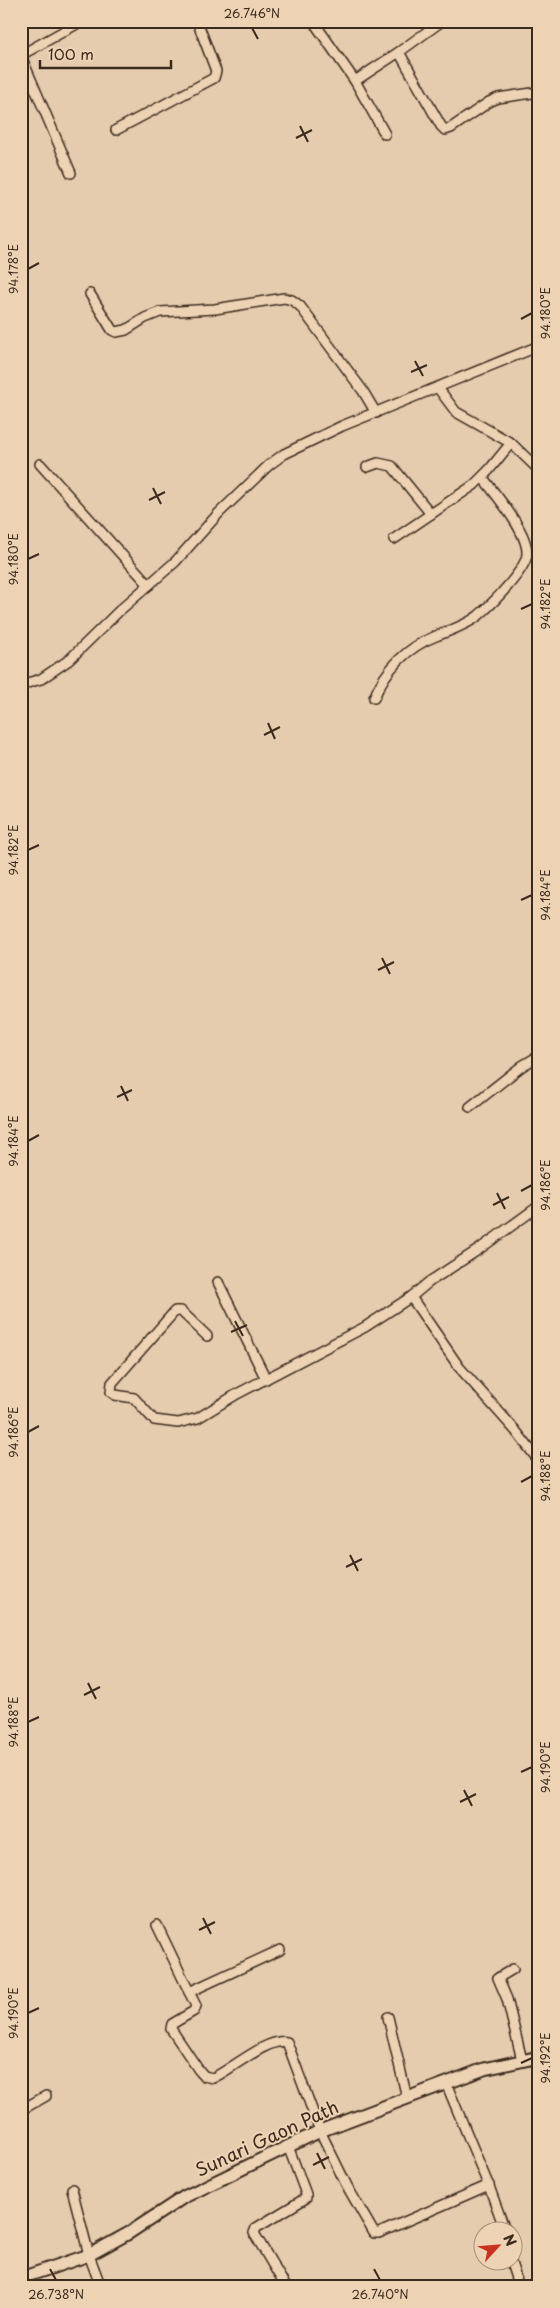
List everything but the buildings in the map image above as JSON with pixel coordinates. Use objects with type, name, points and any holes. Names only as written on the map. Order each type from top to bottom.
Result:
[{"type":"street","points":[[71,173],[21,56],[82,21]]},
{"type":"street","points":[[116,130],[214,78],[216,71],[197,21]]},
{"type":"street","points":[[313,21],[355,81],[385,134]]},
{"type":"street","points":[[355,81],[442,21]]},
{"type":"street","points":[[398,52],[445,130],[498,98],[539,92]]},
{"type":"street","points":[[90,294],[112,330],[120,332],[160,312],[215,309],[284,298],[292,300],[300,306],[355,379],[376,413]]},
{"type":"street","points":[[21,685],[41,679],[56,670],[174,562],[219,513],[269,465],[298,447],[539,346]]},
{"type":"street","points":[[438,388],[451,406],[463,417],[511,443],[539,470]]},
{"type":"street","points":[[394,539],[483,478],[511,443]]},
{"type":"street","points":[[367,467],[378,463],[392,466],[431,514]]},
{"type":"street","points":[[40,464],[148,585]]},
{"type":"street","points":[[374,698],[387,672],[400,659],[422,642],[469,623],[478,616],[526,561],[526,547],[521,534],[483,478]]},
{"type":"street","points":[[470,1107],[522,1066],[539,1056]]},
{"type":"street","points":[[207,1336],[181,1311],[175,1310],[112,1383],[111,1392],[115,1395],[134,1398],[154,1420],[178,1423],[198,1418],[266,1379],[365,1327],[411,1297],[429,1282],[478,1250],[539,1206]]},
{"type":"street","points":[[218,1282],[266,1379]]},
{"type":"street","points":[[411,1297],[459,1367],[515,1430],[539,1461]]},
{"type":"street","points":[[157,1925],[196,2009],[172,2024],[171,2029],[198,2069],[204,2076],[213,2078],[263,2049],[280,2042],[286,2042],[320,2131],[346,2186],[374,2233],[379,2233],[488,2185]]},
{"type":"street","points":[[189,1992],[280,1950]]},
{"type":"street","points":[[513,1969],[498,1978],[507,1998],[522,2060]]},
{"type":"street","points":[[388,2018],[407,2098]]},
{"type":"street","name":"Sunari Gaon Path","points":[[21,2278],[89,2254],[129,2233],[184,2197],[320,2131],[446,2083],[502,2064],[539,2057]]},
{"type":"street","points":[[446,2083],[501,2220]]},
{"type":"street","points":[[21,2110],[46,2096]]},
{"type":"street","points":[[286,2287],[254,2232],[256,2228],[306,2198],[288,2146]]},
{"type":"street","points":[[72,2189],[89,2254],[101,2287]]},
{"type":"street","points":[[513,2270],[519,2287]]}]
